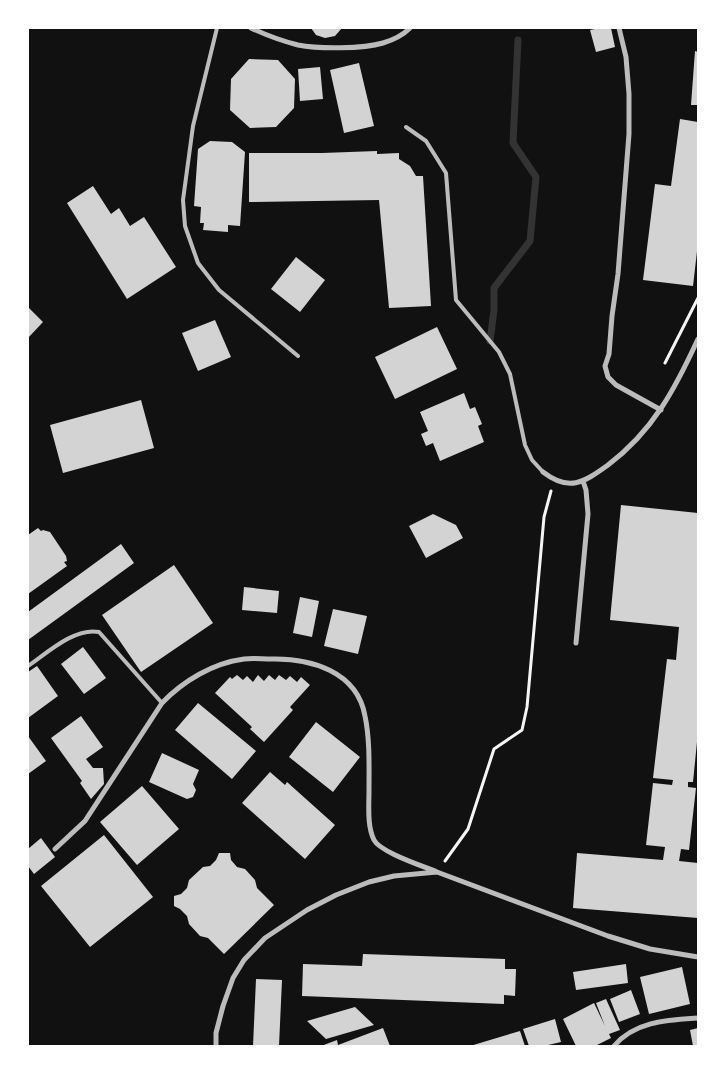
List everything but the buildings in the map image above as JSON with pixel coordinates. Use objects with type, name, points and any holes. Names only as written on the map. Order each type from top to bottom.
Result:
[{"type":"street","points":[[251,28],[268,36],[300,45],[332,47],[383,43],[410,28]]},
{"type":"street","points":[[619,28],[628,75],[629,134],[618,274],[609,354],[605,366],[608,377],[616,386],[661,410]]},
{"type":"street","points":[[543,472],[554,480],[569,484],[583,481],[620,456],[637,440],[661,410],[675,388],[698,339]]},
{"type":"street","points":[[576,643],[588,514],[586,490],[583,481]]},
{"type":"street","points":[[56,849],[84,821],[162,703],[175,690],[211,668],[244,659],[304,661],[324,667],[343,678],[357,693],[365,715],[369,748],[369,816],[374,840],[381,849],[608,936],[650,948],[698,957]]},
{"type":"street","points":[[216,1046],[216,1033],[222,1006],[233,978],[244,960],[265,938],[307,910],[336,895],[369,882],[394,876],[437,872]]},
{"type":"street","points":[[614,1046],[640,1026],[668,1020],[698,1018]]},
{"type":"lane","points":[[217,28],[193,126],[183,200],[185,226],[198,263],[219,290],[298,356]]},
{"type":"lane","points":[[406,127],[426,141],[446,173],[456,300],[499,352],[510,374],[525,445],[532,460],[543,472]]},
{"type":"lane","points":[[28,666],[81,632],[100,632],[162,703]]},
{"type":"path","points":[[665,362],[698,298]]},
{"type":"path","points":[[437,872],[468,829],[494,749],[522,730],[527,707],[544,517],[554,480]]},
{"type":"waterway","points":[[490,341],[494,310],[494,288],[530,241],[536,177],[513,143],[518,40]]}]
